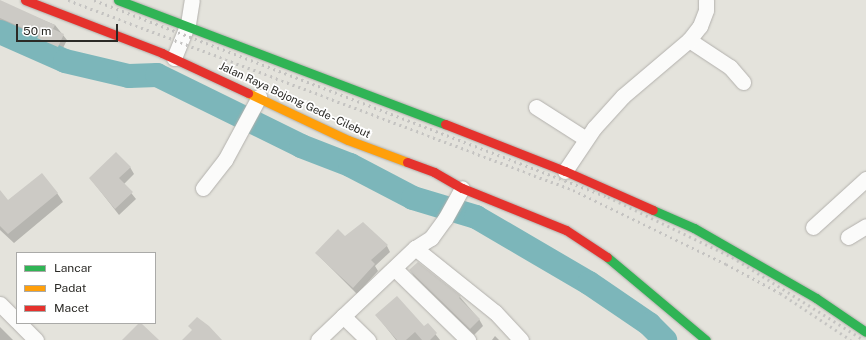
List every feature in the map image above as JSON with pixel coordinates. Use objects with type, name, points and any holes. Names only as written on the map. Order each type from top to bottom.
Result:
[{"type":"street","name":"Jalan Raya Bojong Gede - Cilebut","points":[[25,0],[174,58],[259,96],[348,140],[434,172],[461,191],[525,212],[589,243],[641,283],[706,340]]},
{"type":"street","points":[[118,0],[188,24],[565,171],[694,228],[816,298],[866,332]]},
{"type":"street","points":[[174,58],[188,24],[192,0]]},
{"type":"street","points":[[565,171],[586,139],[623,96],[690,40],[700,26],[706,10],[706,0]]},
{"type":"street","points":[[690,40],[730,67],[743,82]]},
{"type":"street","points":[[203,188],[225,160],[259,96]]},
{"type":"street","points":[[536,107],[586,139]]},
{"type":"street","points":[[813,227],[866,179]]},
{"type":"street","points":[[318,340],[347,319],[420,251],[446,219],[461,191]]},
{"type":"street","points":[[848,236],[866,226]]},
{"type":"street","points":[[420,251],[495,312],[521,340]]},
{"type":"street","points":[[399,271],[468,340]]},
{"type":"street","points":[[0,304],[16,320]]},
{"type":"street","points":[[332,340],[347,319]]},
{"type":"street","points":[[347,319],[368,340]]},
{"type":"street","points":[[20,324],[36,340]]},
{"type":"building","points":[[0,0],[55,25],[53,29],[64,34],[58,47],[37,38],[39,35],[0,18]]},
{"type":"building","points":[[116,152],[131,167],[119,178],[133,192],[115,209],[89,178]]},
{"type":"building","points":[[42,173],[58,193],[8,234],[0,226],[0,190],[8,200]]},
{"type":"building","points":[[363,222],[388,245],[371,260],[375,264],[353,288],[315,253],[338,229],[345,236]]},
{"type":"building","points":[[418,262],[461,296],[459,298],[480,319],[470,329],[409,270]]},
{"type":"building","points":[[397,296],[424,326],[428,323],[437,333],[430,340],[422,340],[415,332],[406,340],[397,340],[375,315]]},
{"type":"building","points":[[197,317],[209,326],[222,340],[182,340],[192,330],[188,326]]},
{"type":"building","points":[[138,324],[142,324],[159,340],[122,340]]},
{"type":"waterway","points":[[0,32],[65,61],[129,76],[157,75],[301,146],[350,165],[413,198],[476,217],[589,283],[649,324],[665,340]]},
{"type":"railway","points":[[68,0],[573,190],[726,264],[780,293],[851,340]]},
{"type":"railway","points":[[94,0],[608,197],[732,257],[864,340]]},
{"type":"traffic: fast","points":[[118,0],[445,124]]},
{"type":"traffic: fast","points":[[653,210],[694,228],[816,298],[866,332]]},
{"type":"traffic: fast","points":[[607,257],[706,340]]},
{"type":"traffic: slow","points":[[248,93],[348,140],[407,162]]},
{"type":"traffic: jam","points":[[25,0],[162,53],[248,93]]},
{"type":"traffic: jam","points":[[445,124],[565,171],[653,210]]},
{"type":"traffic: jam","points":[[407,162],[434,172],[462,188],[566,230],[607,257]]}]
